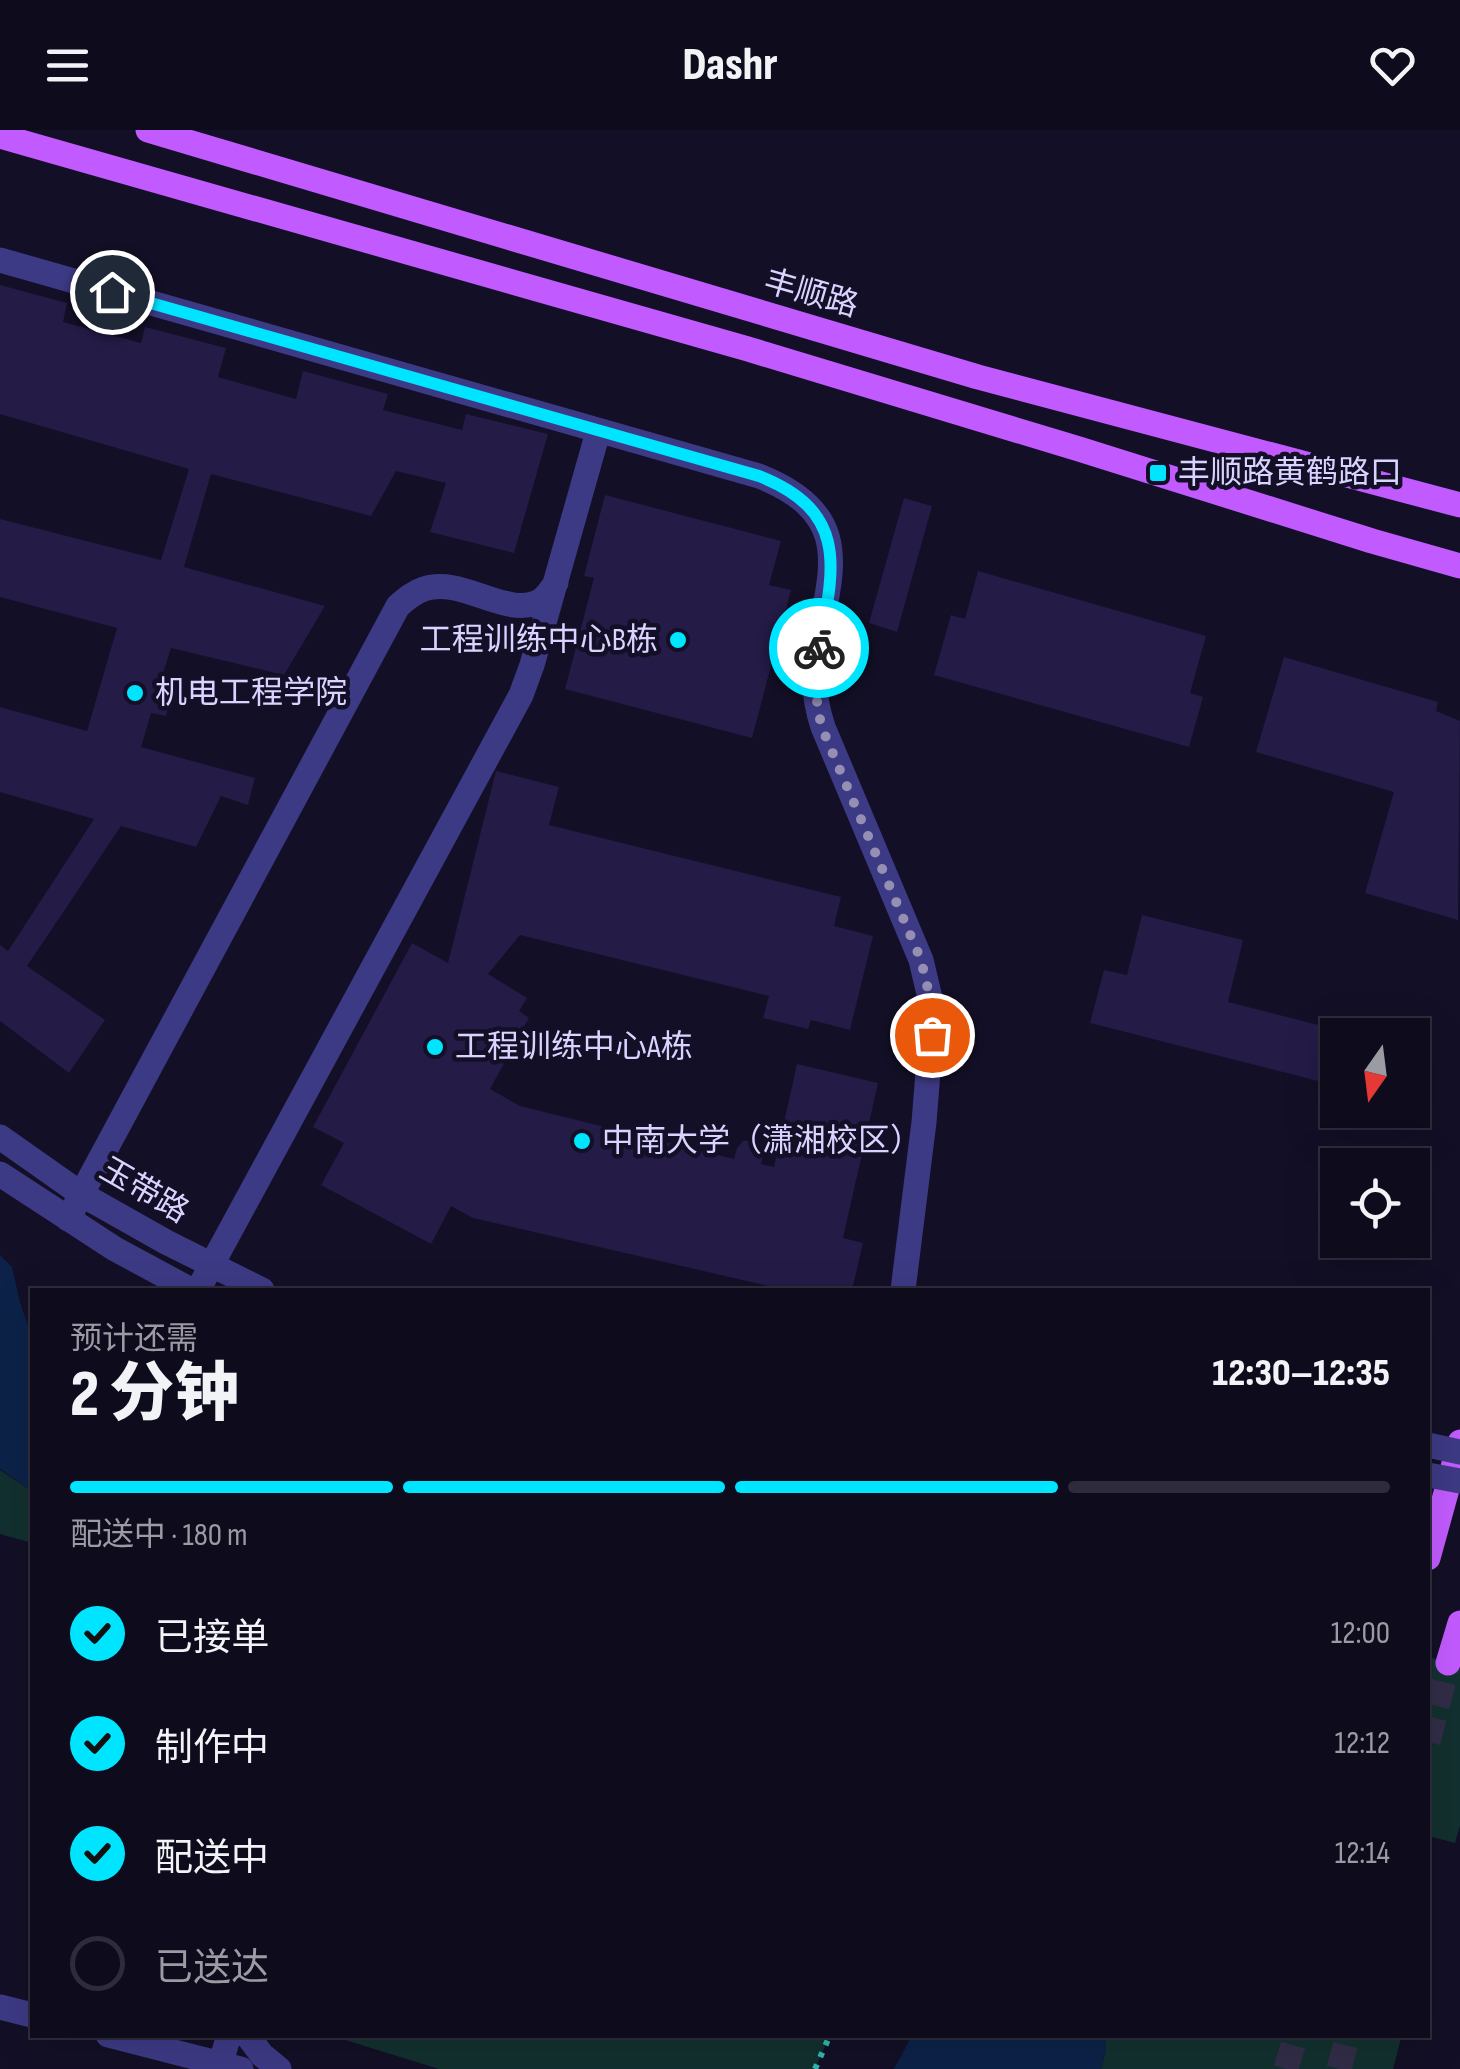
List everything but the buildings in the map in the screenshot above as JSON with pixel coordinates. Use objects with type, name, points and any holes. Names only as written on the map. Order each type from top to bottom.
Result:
[{"type":"main road","name":"丰顺路","points":[[148,130],[978,377],[1460,504]]},
{"type":"main road","points":[[0,136],[748,349],[1460,566]]},
{"type":"main road","points":[[1430,1551],[1460,1442]]},
{"type":"main road","points":[[1448,1662],[1460,1622]]},
{"type":"street","points":[[0,260],[759,476],[804,500],[819,517],[832,564],[818,652],[816,702],[822,728],[921,960],[930,998],[932,1035],[903,1288]]},
{"type":"street","points":[[199,1288],[514,710],[532,665],[598,432]]},
{"type":"street","points":[[68,1219],[398,606],[422,589],[436,586],[519,605],[540,601],[556,583]]},
{"type":"street","points":[[503,602],[528,626],[534,644],[532,665]]},
{"type":"street","name":"玉带路","points":[[0,1137],[82,1194],[210,1266],[258,1288]]},
{"type":"street","points":[[0,1174],[115,1249],[186,1288]]},
{"type":"street","points":[[1430,1445],[1460,1452]]},
{"type":"street","points":[[1430,1475],[1460,1481]]},
{"type":"street","points":[[0,2007],[30,2014]]},
{"type":"street","points":[[119,2038],[218,2066]]},
{"type":"street","points":[[213,2038],[218,2066]]},
{"type":"street","points":[[218,2066],[228,2038]]},
{"type":"street","points":[[250,2038],[279,2069]]},
{"type":"path","points":[[815,2069],[829,2038]]},
{"type":"green space","points":[[0,1470],[30,1490],[30,1542],[0,1534]]},
{"type":"green space","points":[[1430,1658],[1460,1666],[1460,1826],[1455,1843],[1430,1837]]},
{"type":"green space","points":[[339,2038],[829,2038],[815,2069],[439,2069]]},
{"type":"green space","points":[[1106,2038],[1401,2038],[1393,2069],[1101,2069]]},
{"type":"water","points":[[0,1255],[12,1267],[30,1331],[30,1490],[0,1469]]},
{"type":"water","points":[[910,2038],[1106,2038],[1101,2069],[894,2069]]},
{"type":"tunnel","points":[[1430,1734],[1448,1663]]},
{"type":"tunnel","points":[[1286,2069],[1295,2038]]},
{"type":"tunnel","points":[[1339,2069],[1347,2038]]},
{"type":"way so far","points":[[819,648],[816,702],[822,728],[921,960],[930,998],[932,1035]]},
{"type":"place","name":"丰顺路黄鹤路口","points":[[1158,473]]},
{"type":"place","name":"工程训练中心B栋","points":[[678,640]]},
{"type":"place","name":"机电工程学院","points":[[135,693]]},
{"type":"place","name":"工程训练中心A栋","points":[[435,1047]]},
{"type":"place","name":"中南大学（潇湘校区）","points":[[582,1141]]},
{"type":"route","points":[[112,292],[783,486],[804,500],[819,517],[827,540],[832,564],[819,648]]}]
